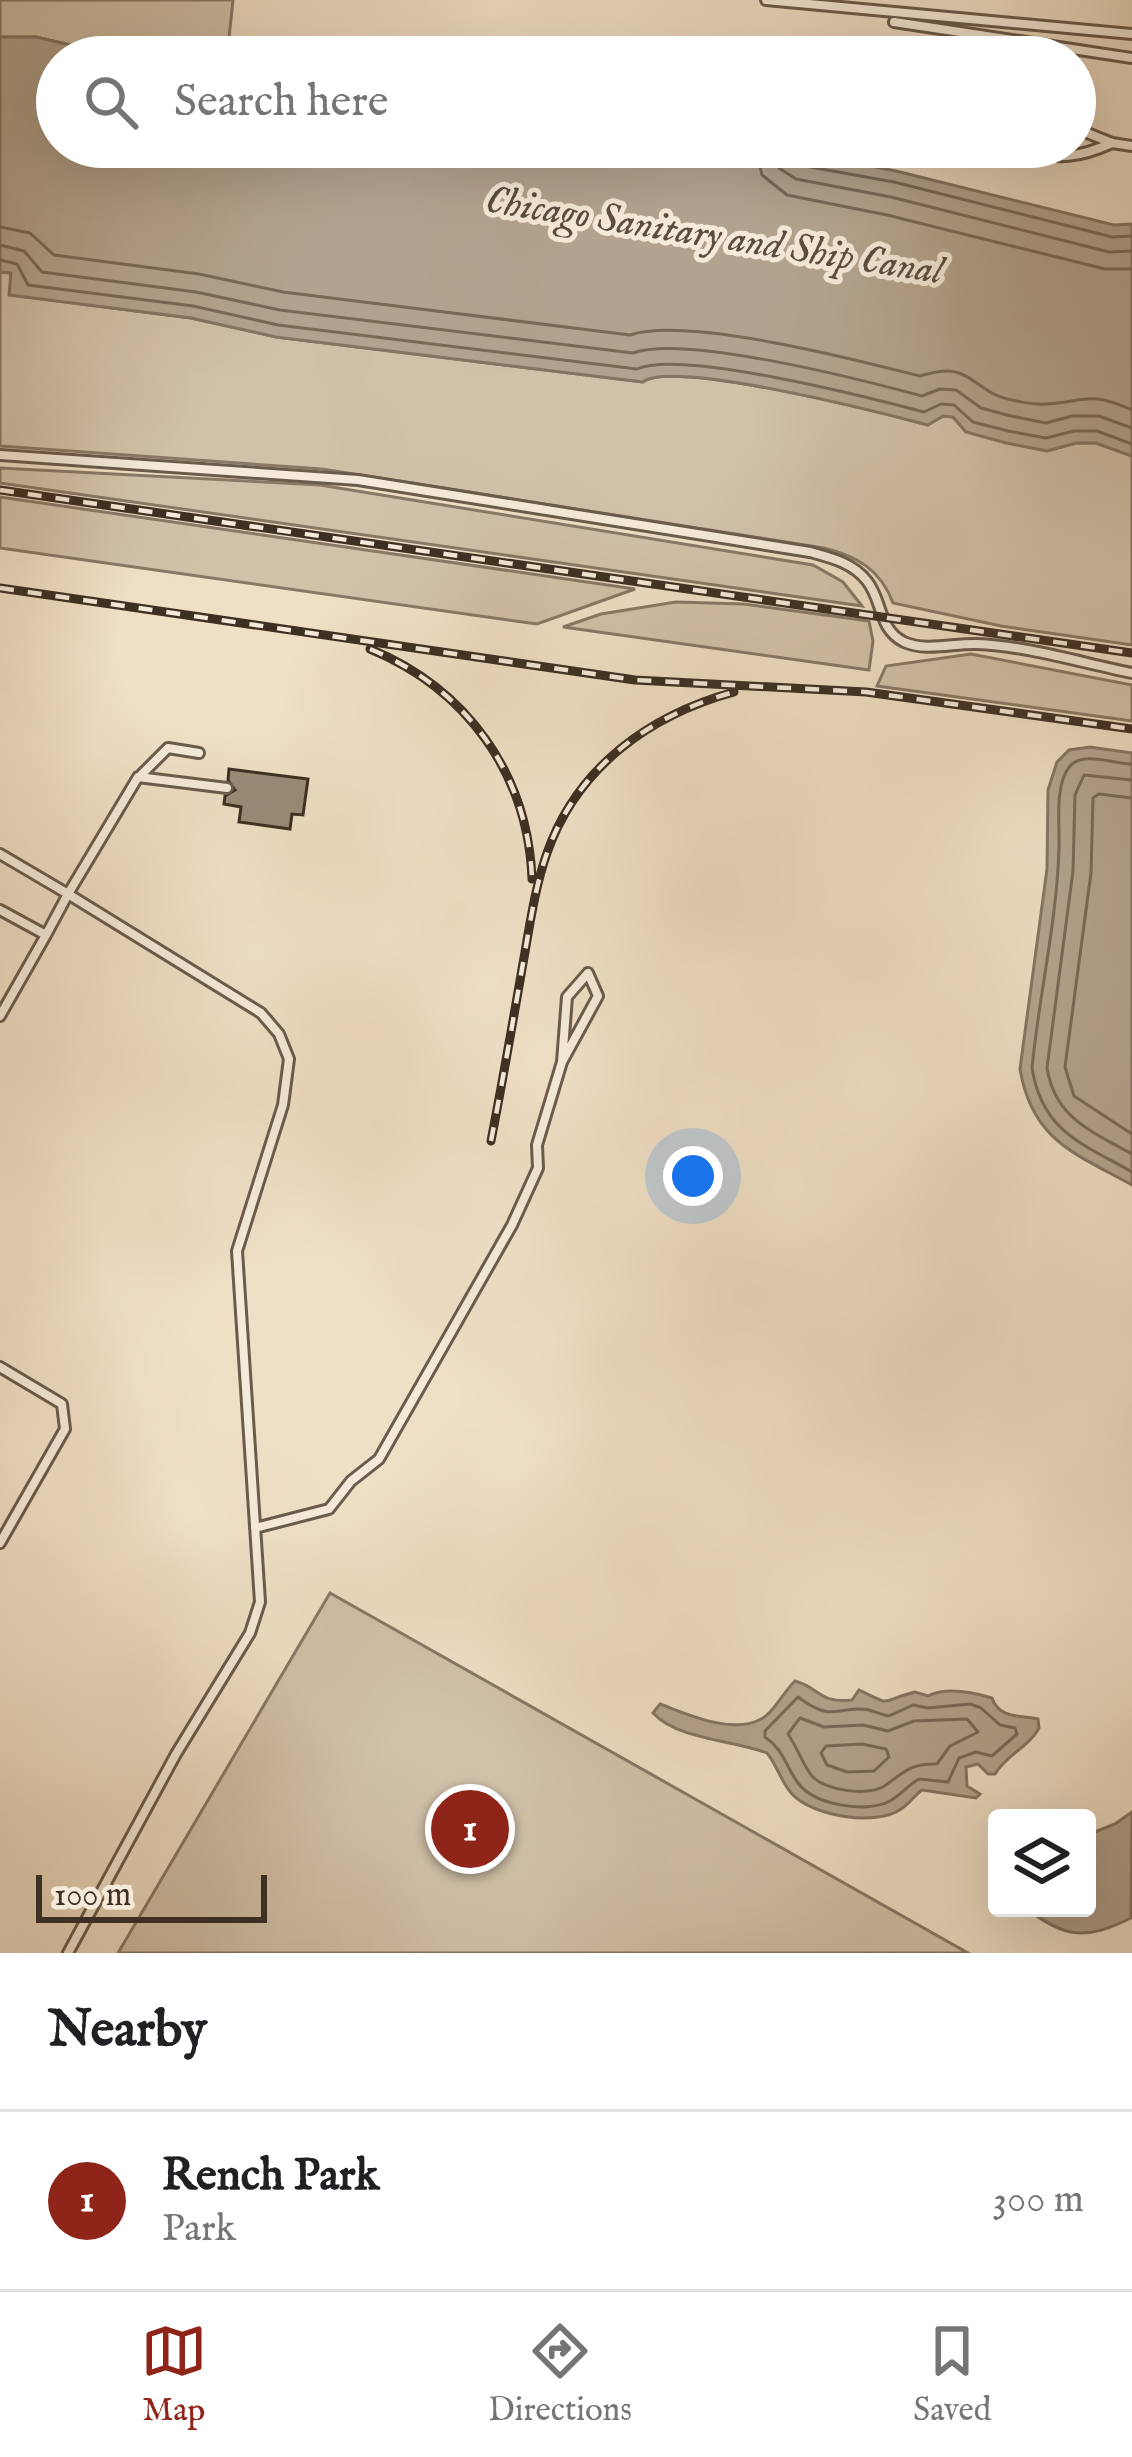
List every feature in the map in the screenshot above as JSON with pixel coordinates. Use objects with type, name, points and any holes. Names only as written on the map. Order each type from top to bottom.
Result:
[{"type":"lane","points":[[766,0],[1132,34]]},
{"type":"lane","points":[[894,22],[987,36]]},
{"type":"lane","points":[[1096,53],[1132,58]]},
{"type":"lane","points":[[1096,137],[1132,146]]},
{"type":"lane","points":[[1096,150],[1112,143]]},
{"type":"lane","points":[[0,455],[358,480],[810,552],[856,570],[869,583],[886,629],[905,642],[978,644],[1132,673]]},
{"type":"lane","points":[[0,1016],[139,777],[168,748],[199,753]]},
{"type":"lane","points":[[139,777],[226,788]]},
{"type":"lane","points":[[0,854],[260,1013],[279,1034],[289,1059],[284,1105],[237,1251],[260,1602],[250,1633],[176,1754],[68,1953]]},
{"type":"lane","points":[[0,910],[46,935]]},
{"type":"lane","points":[[255,1528],[329,1509],[351,1481],[379,1459],[512,1225],[538,1168],[537,1145],[562,1062],[568,998],[588,973],[598,996],[562,1062]]},
{"type":"lane","points":[[0,1367],[62,1404],[65,1429],[0,1543]]},
{"type":"lane","points":[[0,1509],[15,1517]]},
{"type":"shaded area","points":[[0,0],[233,0],[229,36],[0,37]]},
{"type":"shaded area","points":[[0,272],[11,273],[10,295],[191,318],[276,337],[642,382],[693,377],[734,382],[928,425],[943,416],[953,417],[966,432],[1047,451],[1096,443],[1132,456],[1132,645],[1001,626],[893,603],[866,566],[824,548],[322,469],[0,446]]},
{"type":"shaded area","points":[[0,468],[320,485],[813,565],[843,582],[862,606],[0,483]]},
{"type":"shaded area","points":[[0,497],[635,589],[537,624],[0,548]]},
{"type":"shaded area","points":[[676,602],[744,604],[869,621],[873,641],[869,670],[563,627],[601,614]]},
{"type":"shaded area","points":[[971,654],[1132,685],[1132,721],[877,686],[886,666]]},
{"type":"shaded area","points":[[330,1593],[968,1953],[118,1953]]},
{"type":"water","name":"Chicago Sanitary and Ship Canal","points":[[0,37],[36,37],[36,168],[880,168],[1114,225],[1132,224],[1132,456],[1096,443],[1047,451],[966,432],[953,417],[943,416],[928,425],[734,382],[662,377],[643,382],[276,337],[191,318],[9,295],[11,273],[0,272]]},
{"type":"water","points":[[1090,747],[1132,753],[1132,1185],[1074,1153],[1045,1128],[1034,1113],[1020,1069],[1047,869],[1048,790],[1057,762],[1069,750]]},
{"type":"water","points":[[795,1681],[841,1701],[852,1700],[859,1690],[887,1701],[915,1692],[976,1694],[992,1698],[1005,1713],[1038,1719],[1039,1728],[995,1774],[978,1764],[966,1767],[967,1786],[980,1794],[976,1798],[922,1790],[890,1814],[861,1818],[801,1802],[767,1753],[691,1734],[653,1713],[660,1704],[711,1722],[751,1723],[767,1715]]},
{"type":"water","points":[[1132,1812],[1131,1918],[1077,1933],[1040,1917],[1096,1917],[1096,1831]]},
{"type":"building","points":[[229,769],[308,779],[303,815],[292,814],[290,829],[239,822],[241,807],[224,804],[225,796],[235,790],[228,780]]},
{"type":"railway","points":[[0,490],[1132,653]]},
{"type":"railway","points":[[0,588],[635,680],[866,692],[1132,729]]},
{"type":"railway","points":[[370,649],[436,687],[486,740],[519,804],[532,879]]},
{"type":"railway","points":[[491,1141],[535,896],[560,822],[597,770],[620,749],[674,715],[734,692]]},
{"type":"place","name":"Rench Park","points":[[470,1829]]}]
